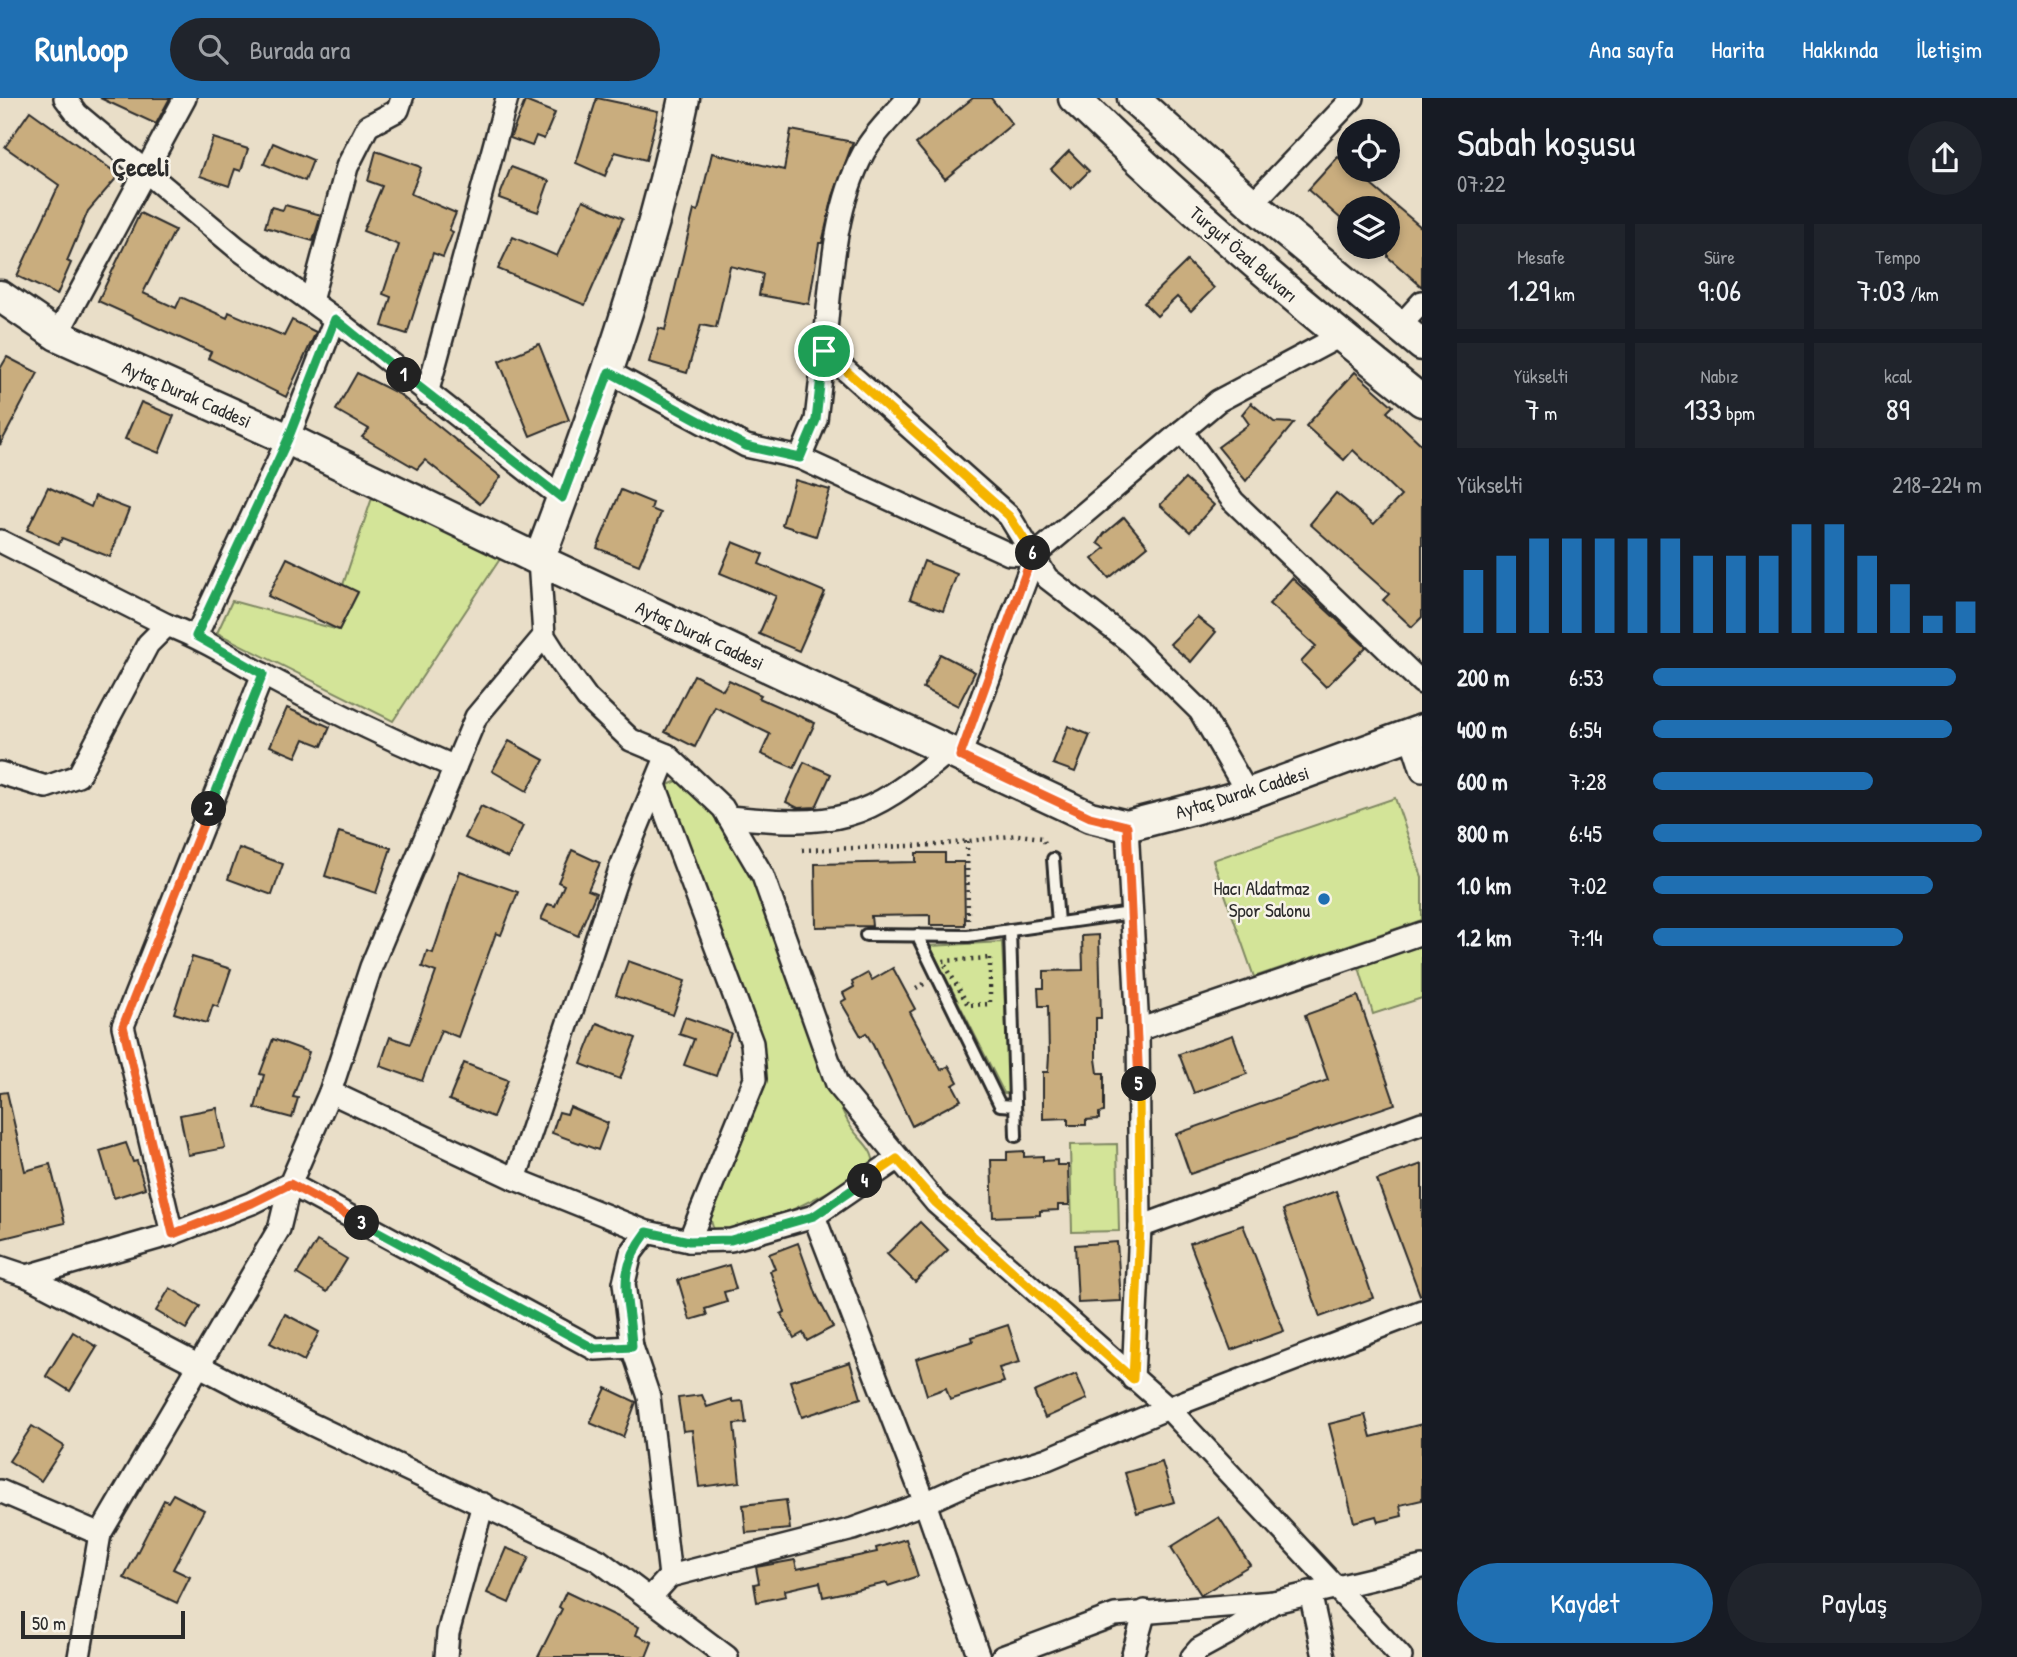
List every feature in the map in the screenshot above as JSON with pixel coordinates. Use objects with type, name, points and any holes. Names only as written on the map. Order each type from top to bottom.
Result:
[{"type":"main road","points":[[538,560],[609,372],[666,184],[684,98]]},
{"type":"main road","name":"Turgut Özal Bulvarı","points":[[1074,98],[1165,187],[1340,336],[1422,401]]},
{"type":"main road","points":[[1133,98],[1252,204],[1422,345]]},
{"type":"main road","name":"Aytaç Durak Caddesi","points":[[0,296],[57,335],[288,439],[538,560],[1090,817],[1127,826],[1248,794],[1416,732]]},
{"type":"street","points":[[65,98],[77,114],[237,248],[335,319],[562,498]]},
{"type":"street","points":[[57,335],[185,98]]},
{"type":"street","points":[[311,301],[347,167],[368,126],[398,110],[402,98]]},
{"type":"street","points":[[427,394],[508,98]]},
{"type":"street","points":[[800,458],[816,420],[836,244],[851,184],[864,151],[908,98]]},
{"type":"street","points":[[1252,204],[1353,98]]},
{"type":"street","points":[[1399,326],[1422,302]]},
{"type":"street","points":[[196,636],[288,439],[335,319]]},
{"type":"street","points":[[728,817],[791,822],[849,817],[881,803],[954,753],[1035,555],[1217,401],[1340,336]]},
{"type":"street","points":[[824,351],[1009,516],[1047,578],[1130,642],[1200,710],[1248,794]]},
{"type":"street","points":[[609,372],[746,446],[800,458],[1009,554],[1035,555]]},
{"type":"street","points":[[1182,431],[1233,501],[1422,682]]},
{"type":"street","points":[[0,541],[167,625],[196,636],[263,674],[396,741],[455,767]]},
{"type":"street","points":[[538,560],[544,636],[587,698],[631,740],[667,755],[728,817],[763,876],[837,1084],[936,1203],[1168,1408],[1401,1657]]},
{"type":"street","points":[[0,773],[46,788],[78,776],[148,643],[167,625]]},
{"type":"street","points":[[79,1657],[100,1534],[279,1229],[290,1184],[330,1092],[371,967],[476,717],[544,636]]},
{"type":"street","points":[[173,1234],[123,1026],[263,674]]},
{"type":"street","points":[[1416,732],[1422,771]]},
{"type":"street","points":[[515,1179],[620,869],[667,755]]},
{"type":"street","points":[[655,785],[752,1043],[755,1079],[689,1241]]},
{"type":"street","points":[[1127,826],[1138,1030],[1140,1227],[1133,1379]]},
{"type":"street","points":[[1138,1030],[1422,933]]},
{"type":"street","points":[[330,1092],[515,1179],[647,1232],[689,1241],[731,1240],[814,1216],[897,1159]]},
{"type":"street","points":[[1140,1227],[1422,1123]]},
{"type":"street","points":[[27,1276],[173,1234],[252,1203],[290,1184]]},
{"type":"street","points":[[290,1184],[595,1349],[632,1347]]},
{"type":"street","points":[[814,1216],[926,1503],[979,1657]]},
{"type":"street","points":[[647,1232],[631,1253],[624,1283],[632,1347],[649,1397],[670,1576]]},
{"type":"street","points":[[0,1267],[27,1276],[310,1424],[598,1560],[727,1657]]},
{"type":"street","points":[[649,1599],[670,1576],[841,1533],[926,1503],[970,1483],[1047,1460],[1168,1408],[1422,1311]]},
{"type":"street","points":[[0,1491],[100,1534]]},
{"type":"street","points":[[446,1657],[448,1633],[484,1504]]},
{"type":"street","points":[[1002,1657],[1115,1615],[1274,1602],[1422,1567]]},
{"type":"street","points":[[1310,1592],[1324,1657]]},
{"type":"street","points":[[1192,1657],[1199,1648],[1231,1631],[1274,1602]]},
{"type":"street","points":[[1132,1657],[1145,1611]]},
{"type":"lane","points":[[1053,859],[1058,923]]},
{"type":"lane","points":[[866,935],[968,936],[1131,913]]},
{"type":"lane","points":[[1010,930],[1016,1136]]},
{"type":"lane","points":[[917,935],[1000,1105],[1016,1106]]},
{"type":"path","points":[[802,850],[967,841],[1018,835],[1042,838],[1053,859]]},
{"type":"path","points":[[967,841],[968,936],[971,959]]},
{"type":"path","points":[[990,958],[990,1004],[968,1005],[943,961],[971,959],[990,958]]},
{"type":"green space","points":[[373,495],[500,559],[393,721],[217,633],[232,601],[339,630],[358,593],[343,585]]},
{"type":"green space","points":[[677,781],[708,807],[734,840],[756,879],[833,1089],[848,1123],[869,1150],[874,1167],[774,1219],[715,1234],[709,1214],[765,1086],[765,1066],[721,928],[668,791],[668,785]]},
{"type":"green space","name":"Hacı Aldatmaz Spor Salonu","points":[[1395,798],[1422,877],[1422,920],[1254,977],[1213,860]]},
{"type":"green space","points":[[1002,942],[1009,1093],[1004,1093],[930,946]]},
{"type":"green space","points":[[1422,944],[1422,998],[1373,1014],[1358,964]]},
{"type":"green space","points":[[1117,1144],[1119,1231],[1072,1232],[1070,1145]]},
{"type":"building","points":[[100,98],[170,98],[156,124]]},
{"type":"building","points":[[597,98],[658,111],[646,160],[615,152],[605,176],[576,163]]},
{"type":"building","points":[[973,98],[991,98],[1012,124],[945,179],[916,144]]},
{"type":"building","points":[[525,101],[555,113],[544,139],[536,136],[532,146],[510,138]]},
{"type":"building","points":[[30,111],[119,175],[88,211],[67,261],[71,263],[57,295],[17,276],[59,185],[5,147]]},
{"type":"building","points":[[791,130],[853,142],[833,196],[822,243],[819,243],[809,304],[759,295],[763,274],[730,266],[716,328],[701,325],[687,373],[649,362],[659,328],[665,330],[694,210],[698,211],[712,153],[784,170]]},
{"type":"building","points":[[213,138],[248,149],[241,171],[235,169],[229,186],[200,176]]},
{"type":"building","points":[[273,143],[313,160],[305,181],[264,164]]},
{"type":"building","points":[[376,151],[421,168],[411,194],[456,213],[449,230],[453,232],[443,257],[433,253],[407,334],[382,326],[391,297],[383,294],[399,245],[363,231],[382,186],[368,181]]},
{"type":"building","points":[[1069,151],[1089,171],[1071,189],[1051,169]]},
{"type":"building","points":[[1337,158],[1337,182],[1368,182],[1384,196],[1337,196],[1337,215],[1308,190]]},
{"type":"building","points":[[511,167],[549,181],[538,212],[499,198]]},
{"type":"building","points":[[583,200],[623,218],[585,305],[498,269],[513,237],[557,256]]},
{"type":"building","points":[[285,205],[321,215],[313,241],[265,227],[271,207],[283,210]]},
{"type":"building","points":[[1400,209],[1422,228],[1422,287],[1390,259],[1400,259]]},
{"type":"building","points":[[140,213],[175,230],[143,293],[176,308],[181,297],[227,318],[229,312],[284,336],[292,320],[316,332],[286,397],[208,358],[211,352],[98,301]]},
{"type":"building","points":[[1187,261],[1214,288],[1191,311],[1177,297],[1157,316],[1144,303]]},
{"type":"building","points":[[539,344],[569,420],[530,436],[499,361]]},
{"type":"building","points":[[7,357],[38,373],[0,445],[0,369]]},
{"type":"building","points":[[1355,372],[1393,406],[1387,412],[1422,445],[1422,617],[1412,627],[1383,600],[1389,594],[1310,524],[1336,493],[1374,524],[1401,496],[1353,450],[1344,460],[1306,426]]},
{"type":"building","points":[[357,373],[399,394],[501,477],[480,504],[425,460],[417,469],[362,437],[369,429],[336,410]]},
{"type":"building","points":[[141,402],[174,416],[159,453],[125,439]]},
{"type":"building","points":[[1251,403],[1274,422],[1294,423],[1246,481],[1218,447],[1249,424],[1242,414]]},
{"type":"building","points":[[1185,479],[1214,505],[1190,532],[1160,505]]},
{"type":"building","points":[[795,480],[830,490],[816,536],[782,525]]},
{"type":"building","points":[[48,487],[91,507],[95,496],[129,509],[110,557],[62,538],[59,544],[27,530]]},
{"type":"building","points":[[621,490],[653,503],[651,509],[661,513],[639,565],[597,548]]},
{"type":"building","points":[[1124,517],[1148,546],[1109,578],[1092,559],[1105,548],[1098,543],[1104,534]]},
{"type":"building","points":[[733,542],[763,554],[759,564],[825,592],[799,651],[759,634],[776,596],[720,573]]},
{"type":"building","points":[[287,558],[358,592],[339,630],[268,596]]},
{"type":"building","points":[[924,561],[957,574],[943,611],[910,599]]},
{"type":"building","points":[[1292,578],[1366,647],[1326,687],[1301,662],[1316,646],[1269,604]]},
{"type":"building","points":[[1197,617],[1216,632],[1191,662],[1170,644]]},
{"type":"building","points":[[940,654],[975,672],[958,706],[923,688]]},
{"type":"building","points":[[694,675],[723,690],[729,680],[761,695],[759,698],[815,723],[794,768],[761,754],[770,734],[715,707],[695,747],[665,732]]},
{"type":"building","points":[[287,708],[330,727],[322,746],[304,739],[296,757],[270,746]]},
{"type":"building","points":[[1068,726],[1090,735],[1075,772],[1053,764]]},
{"type":"building","points":[[509,741],[544,760],[527,791],[492,771]]},
{"type":"building","points":[[804,762],[831,774],[816,807],[798,808],[786,802]]},
{"type":"building","points":[[481,806],[523,826],[508,858],[465,838]]},
{"type":"building","points":[[339,832],[391,848],[376,893],[325,876]]},
{"type":"building","points":[[239,848],[283,864],[272,895],[228,879]]},
{"type":"building","points":[[572,850],[600,863],[588,890],[596,893],[578,936],[541,919],[548,904],[555,906],[564,885],[558,882]]},
{"type":"building","points":[[916,853],[945,853],[945,862],[964,862],[965,925],[930,925],[930,915],[871,916],[872,926],[816,927],[815,864],[916,862]]},
{"type":"building","points":[[460,871],[518,892],[501,935],[496,933],[458,1037],[441,1030],[422,1081],[380,1066],[390,1037],[410,1044],[436,972],[422,967],[427,951],[433,953]]},
{"type":"building","points":[[1099,935],[1101,1018],[1096,1018],[1096,1059],[1098,1073],[1104,1073],[1104,1112],[1099,1113],[1099,1119],[1086,1120],[1086,1125],[1068,1125],[1068,1118],[1043,1119],[1043,1072],[1048,1072],[1049,1055],[1048,1006],[1039,1006],[1038,988],[1044,988],[1044,971],[1083,970],[1082,936]]},
{"type":"building","points":[[192,957],[231,969],[218,1007],[213,1005],[207,1023],[174,1013]]},
{"type":"building","points":[[628,961],[685,981],[673,1015],[616,995]]},
{"type":"building","points":[[893,968],[915,1009],[910,1012],[941,1070],[949,1066],[958,1082],[953,1085],[961,1100],[912,1126],[873,1045],[866,1033],[861,1036],[841,1002],[846,999],[843,993],[854,987],[852,982],[868,973],[872,980]]},
{"type":"building","points":[[1358,996],[1395,1104],[1190,1174],[1176,1134],[1328,1080],[1305,1015]]},
{"type":"building","points":[[685,1017],[731,1033],[716,1076],[684,1065],[694,1039],[679,1034]]},
{"type":"building","points":[[597,1023],[636,1038],[620,1079],[581,1064]]},
{"type":"building","points":[[1233,1035],[1247,1074],[1194,1093],[1179,1054]]},
{"type":"building","points":[[273,1039],[309,1052],[293,1097],[298,1098],[292,1118],[255,1108],[264,1075],[260,1074]]},
{"type":"building","points":[[464,1063],[508,1080],[493,1117],[449,1100]]},
{"type":"building","points":[[7,1092],[25,1171],[50,1164],[65,1223],[0,1239],[0,1093]]},
{"type":"building","points":[[570,1107],[608,1123],[598,1150],[552,1133],[559,1112],[567,1114]]},
{"type":"building","points":[[217,1108],[225,1148],[188,1155],[180,1115]]},
{"type":"building","points":[[126,1143],[133,1162],[137,1161],[145,1188],[114,1198],[100,1151]]},
{"type":"building","points":[[1024,1151],[1024,1157],[1043,1156],[1043,1161],[1057,1160],[1057,1165],[1068,1165],[1069,1205],[1058,1205],[1058,1210],[1040,1211],[1040,1215],[993,1217],[991,1160],[1007,1160],[1007,1152]]},
{"type":"building","points":[[1422,1164],[1422,1295],[1420,1295],[1377,1180]]},
{"type":"building","points":[[1336,1191],[1373,1298],[1320,1317],[1283,1210]]},
{"type":"building","points":[[920,1222],[948,1250],[915,1282],[887,1254]]},
{"type":"building","points":[[1243,1225],[1284,1331],[1231,1350],[1190,1243]]},
{"type":"building","points":[[317,1241],[347,1259],[327,1292],[297,1274]]},
{"type":"building","points":[[1117,1242],[1121,1301],[1078,1303],[1075,1245]]},
{"type":"building","points":[[798,1243],[817,1296],[833,1327],[807,1341],[803,1333],[794,1338],[781,1314],[785,1312],[770,1271],[775,1269],[769,1254]]},
{"type":"building","points":[[729,1265],[736,1289],[724,1292],[727,1302],[705,1309],[707,1315],[690,1320],[678,1280]]},
{"type":"building","points":[[170,1288],[200,1306],[186,1329],[156,1311]]},
{"type":"building","points":[[285,1314],[319,1332],[304,1361],[270,1343]]},
{"type":"building","points":[[1008,1325],[1020,1362],[999,1368],[1004,1382],[950,1400],[946,1388],[927,1395],[916,1359],[973,1341],[972,1337]]},
{"type":"building","points":[[73,1332],[97,1347],[70,1391],[46,1376]]},
{"type":"building","points":[[850,1362],[861,1398],[802,1417],[790,1381]]},
{"type":"building","points":[[1076,1374],[1087,1399],[1045,1418],[1034,1392]]},
{"type":"building","points":[[606,1388],[636,1402],[623,1437],[590,1423]]},
{"type":"building","points":[[702,1395],[707,1407],[732,1399],[732,1402],[743,1401],[746,1423],[734,1424],[740,1482],[699,1487],[692,1430],[683,1431],[678,1398]]},
{"type":"building","points":[[1365,1415],[1371,1437],[1422,1424],[1422,1500],[1400,1505],[1402,1516],[1378,1522],[1376,1516],[1354,1522],[1329,1424]]},
{"type":"building","points":[[32,1426],[64,1446],[41,1481],[9,1461]]},
{"type":"building","points":[[1162,1462],[1174,1502],[1137,1513],[1125,1473]]},
{"type":"building","points":[[173,1494],[204,1510],[173,1569],[190,1577],[177,1603],[124,1578],[164,1500],[168,1502]]},
{"type":"building","points":[[786,1500],[790,1529],[746,1533],[743,1505]]},
{"type":"building","points":[[1219,1517],[1250,1565],[1201,1595],[1171,1547]]},
{"type":"building","points":[[906,1539],[918,1576],[888,1586],[887,1583],[823,1597],[820,1582],[785,1590],[786,1596],[757,1602],[754,1584],[759,1583],[756,1567],[795,1560],[797,1569],[877,1552],[876,1548]]},
{"type":"building","points":[[506,1548],[529,1557],[509,1603],[487,1593]]},
{"type":"building","points":[[566,1592],[639,1627],[636,1635],[652,1642],[646,1657],[538,1657],[562,1609],[559,1607]]},
{"type":"place","name":"Hacı Aldatmaz Spor Salonu","points":[[1324,899]]},
{"type":"district","name":"Çeceli","points":[[141,166]]},
{"type":"route","points":[[335,319],[562,498],[609,372],[746,446],[800,458],[816,420],[824,351],[1009,516],[1035,555],[960,756],[1090,817],[1127,826],[1138,1030],[1140,1227],[1133,1379],[936,1203],[897,1159],[814,1216],[731,1240],[689,1241],[647,1232],[631,1253],[624,1283],[632,1347],[595,1349],[290,1184],[252,1203],[173,1234],[123,1026],[263,674],[196,636],[288,439],[335,319]]}]
